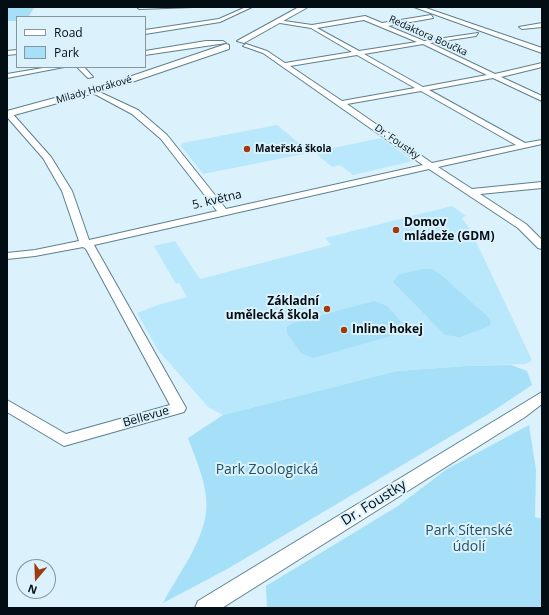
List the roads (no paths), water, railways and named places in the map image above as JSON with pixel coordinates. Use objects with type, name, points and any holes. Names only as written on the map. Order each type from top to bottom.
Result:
[{"type":"main road","name":"Milady Horákové","points":[[7,114],[160,71],[224,45],[244,44],[277,22],[304,7]]},
{"type":"street","points":[[139,9],[191,7]]},
{"type":"street","points":[[146,32],[220,20],[250,7]]},
{"type":"street","points":[[417,7],[542,51]]},
{"type":"street","points":[[382,25],[431,17]]},
{"type":"street","name":"Redaktora Boučka","points":[[277,22],[312,27],[365,18],[425,43],[542,99]]},
{"type":"street","points":[[522,27],[542,25]]},
{"type":"street","points":[[312,27],[524,146]]},
{"type":"street","points":[[283,65],[476,34]]},
{"type":"street","points":[[146,53],[206,43],[224,45]]},
{"type":"street","name":"Dr. Foustky","points":[[244,44],[265,52],[473,192],[522,226],[542,246]]},
{"type":"street","points":[[341,103],[495,76],[542,66]]},
{"type":"street","points":[[7,76],[55,68]]},
{"type":"street","points":[[81,68],[90,77]]},
{"type":"street","points":[[93,91],[135,112],[164,137],[223,212]]},
{"type":"street","points":[[7,114],[47,157],[68,191],[85,243]]},
{"type":"street","name":"5. května","points":[[7,256],[36,253],[85,243],[542,142]]},
{"type":"street","points":[[473,192],[542,185]]},
{"type":"street","name":"Bellevue","points":[[7,405],[64,440],[179,408],[90,247],[85,243]]},
{"type":"street","name":"Dr. Foustky","points":[[211,607],[520,413],[542,397]]},
{"type":"place","name":"Mateřská škola","points":[[247,149]]},
{"type":"place","name":"Domov mládeže (GDM)","points":[[396,230]]},
{"type":"place","name":"Základní umělecká škola","points":[[327,309]]},
{"type":"place","name":"Inline hokej","points":[[344,330]]},
{"type":"park label","name":"Park Zoologická","points":[[267,470]]},
{"type":"park label","name":"Park Sítenské údolí","points":[[469,540]]}]
